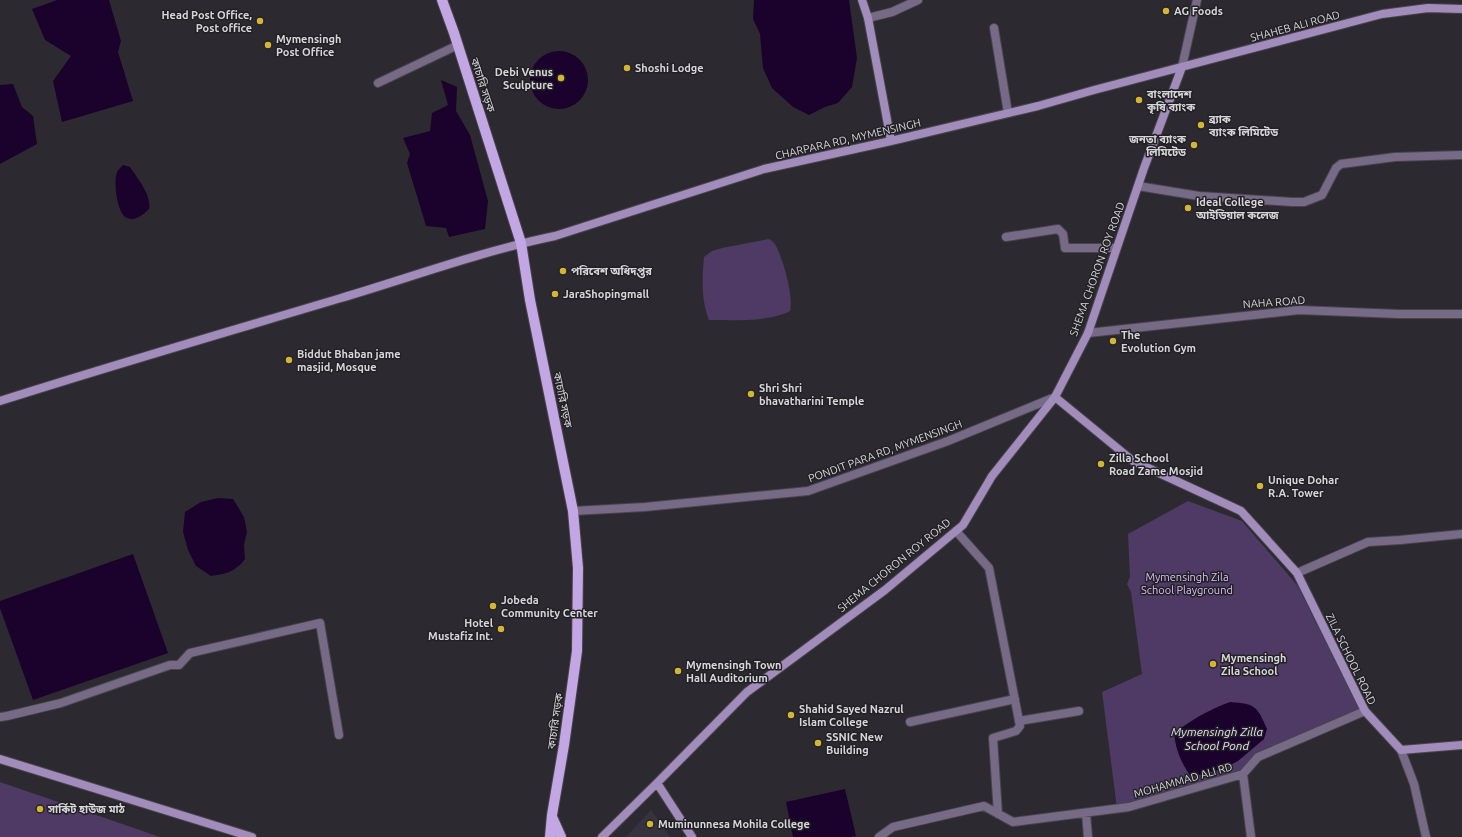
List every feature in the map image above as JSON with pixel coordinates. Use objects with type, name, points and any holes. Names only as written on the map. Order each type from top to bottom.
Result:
[{"type":"main road","name":"কাচারি সড়ক","points":[[442,0],[458,45],[521,243],[530,300],[573,511],[578,568],[577,651],[550,837]]},
{"type":"main road","points":[[862,0],[868,18],[891,142]]},
{"type":"main road","name":"SHAHEB ALI ROAD","points":[[1182,67],[1382,14],[1428,8],[1462,8]]},
{"type":"main road","name":"CHARPARA RD, MYMENSINGH","points":[[0,401],[521,243],[555,236],[764,169],[891,142],[1182,67]]},
{"type":"main road","name":"SHEMA CHORON ROY ROAD","points":[[602,837],[657,784],[747,692],[885,590],[963,525],[992,476],[1054,398],[1088,332],[1116,248],[1182,67]]},
{"type":"main road","name":"ZILA SCHOOL ROAD","points":[[1054,398],[1133,461],[1241,511],[1297,573],[1365,711],[1401,750]]},
{"type":"main road","points":[[1401,750],[1462,746]]},
{"type":"main road","points":[[0,759],[252,837]]},
{"type":"main road","points":[[657,784],[692,837]]},
{"type":"main road","points":[[552,815],[555,826],[561,837]]},
{"type":"street","points":[[868,18],[892,12],[918,0]]},
{"type":"street","points":[[1182,67],[1197,0]]},
{"type":"street","points":[[994,28],[1008,113]]},
{"type":"street","points":[[378,83],[458,45]]},
{"type":"street","points":[[1138,186],[1199,196],[1304,202],[1322,196],[1336,168],[1341,164],[1395,157],[1462,156]]},
{"type":"street","points":[[1006,237],[1058,229],[1063,234],[1065,248],[1116,248]]},
{"type":"street","name":"NAHA ROAD","points":[[1088,332],[1299,310],[1399,314],[1462,314]]},
{"type":"street","name":"PONDIT PARA RD, MYMENSINGH","points":[[573,511],[645,507],[808,491],[948,441],[1054,398]]},
{"type":"street","points":[[956,530],[989,568],[1020,726],[1016,731],[992,738],[998,814]]},
{"type":"street","points":[[1297,573],[1368,542],[1462,534]]},
{"type":"street","points":[[0,717],[61,703],[170,665],[179,665],[190,653],[320,623],[339,735]]},
{"type":"street","points":[[910,722],[1015,699]]},
{"type":"street","points":[[1019,721],[1079,711]]},
{"type":"street","name":"MOHAMMAD ALI RD","points":[[879,837],[894,827],[984,806],[1013,822],[1129,807],[1243,774],[1258,757],[1365,711]]},
{"type":"street","name":"ZILA SCHOOL ROAD","points":[[1401,750],[1414,784],[1426,837]]},
{"type":"street","points":[[1243,774],[1251,837]]},
{"type":"street","points":[[1086,813],[1088,837]]},
{"type":"shaded area","name":"Muminunnesa Mohila College","points":[[651,810],[670,837],[626,837]]},
{"type":"green space","points":[[769,239],[776,245],[785,269],[789,288],[791,305],[790,311],[782,315],[762,319],[709,320],[703,297],[704,257],[712,251],[722,248]]},
{"type":"green space","name":"Mymensingh Zila School Playground","points":[[1188,501],[1242,521],[1297,585],[1360,710],[1257,754],[1240,770],[1117,808],[1102,692],[1142,674],[1131,592],[1127,584],[1130,577],[1128,534]]},
{"type":"green space","name":"সার্কিট হাউজ মাঠ","points":[[0,782],[160,837],[0,837]]},
{"type":"water","points":[[57,0],[109,0],[121,41],[118,52],[133,101],[62,122],[53,81],[71,56],[45,40],[32,9]]},
{"type":"water","points":[[754,0],[849,0],[857,58],[852,87],[838,103],[825,107],[809,115],[793,107],[772,88],[763,68],[760,34],[753,19]]},
{"type":"water","points":[[559,51],[575,56],[583,64],[588,80],[583,96],[575,104],[559,109],[543,104],[535,96],[530,80],[535,64],[543,56]]},
{"type":"water","points":[[441,80],[457,87],[456,111],[470,135],[488,201],[485,229],[449,237],[446,228],[426,226],[407,163],[410,154],[403,138],[430,131],[432,113],[448,105]]},
{"type":"water","points":[[13,84],[22,107],[33,116],[37,144],[0,164],[0,85]]},
{"type":"water","points":[[123,165],[130,167],[146,192],[148,198],[149,209],[139,217],[133,219],[127,218],[124,215],[118,204],[115,183],[117,171]]},
{"type":"water","points":[[218,498],[233,499],[244,517],[247,532],[244,545],[245,559],[238,567],[230,572],[211,576],[196,566],[188,550],[183,532],[185,512],[201,502]]},
{"type":"water","points":[[133,554],[168,653],[33,700],[0,608],[0,601]]},
{"type":"water","name":"Mymensingh Zilla School Pond","points":[[1230,702],[1250,705],[1258,711],[1267,729],[1264,739],[1238,761],[1223,769],[1191,777],[1180,756],[1174,733],[1201,715]]},
{"type":"water","points":[[845,789],[856,836],[793,837],[786,802]]},
{"type":"place","name":"AG Foods","points":[[1166,11]]},
{"type":"place","name":"Head Post Office, Post office","points":[[260,21]]},
{"type":"place","name":"Mymensingh Post Office","points":[[268,45]]},
{"type":"place","name":"Shoshi Lodge","points":[[627,68]]},
{"type":"place","name":"Debi Venus Sculpture","points":[[561,78]]},
{"type":"place","name":"বাংলাদেশ কৃষি ব্যাংক","points":[[1139,100]]},
{"type":"place","name":"ব্র্যাক ব্যাংক লিমিটেড","points":[[1201,125]]},
{"type":"place","name":"জনতা ব্যাংক লিমিটেড","points":[[1194,145]]},
{"type":"place","name":"Ideal College আইডিয়াল কলেজ","points":[[1188,208]]},
{"type":"place","name":"পরিবেশ অধিদপ্তর","points":[[563,271]]},
{"type":"place","name":"JaraShopingmall","points":[[555,294]]},
{"type":"place","name":"The Evolution Gym","points":[[1113,341]]},
{"type":"place","name":"Biddut Bhaban jame masjid, Mosque","points":[[289,360]]},
{"type":"place","name":"Shri Shri bhavatharini Temple","points":[[751,394]]},
{"type":"place","name":"Zilla School Road Zame Mosjid","points":[[1101,464]]},
{"type":"place","name":"Unique Dohar R.A. Tower","points":[[1260,486]]},
{"type":"place","name":"Jobeda Community Center","points":[[493,606]]},
{"type":"place","name":"Hotel Mustafiz Int.","points":[[501,629]]},
{"type":"place","name":"Mymensingh Zila School","points":[[1213,664]]},
{"type":"place","name":"Mymensingh Town Hall Auditorium","points":[[678,671]]},
{"type":"place","name":"Shahid Sayed Nazrul Islam College","points":[[791,715]]},
{"type":"place","name":"SSNIC New Building","points":[[818,743]]},
{"type":"place","name":"সার্কিট হাউজ মাঠ","points":[[40,809]]},
{"type":"place","name":"Muminunnesa Mohila College","points":[[650,824]]}]
